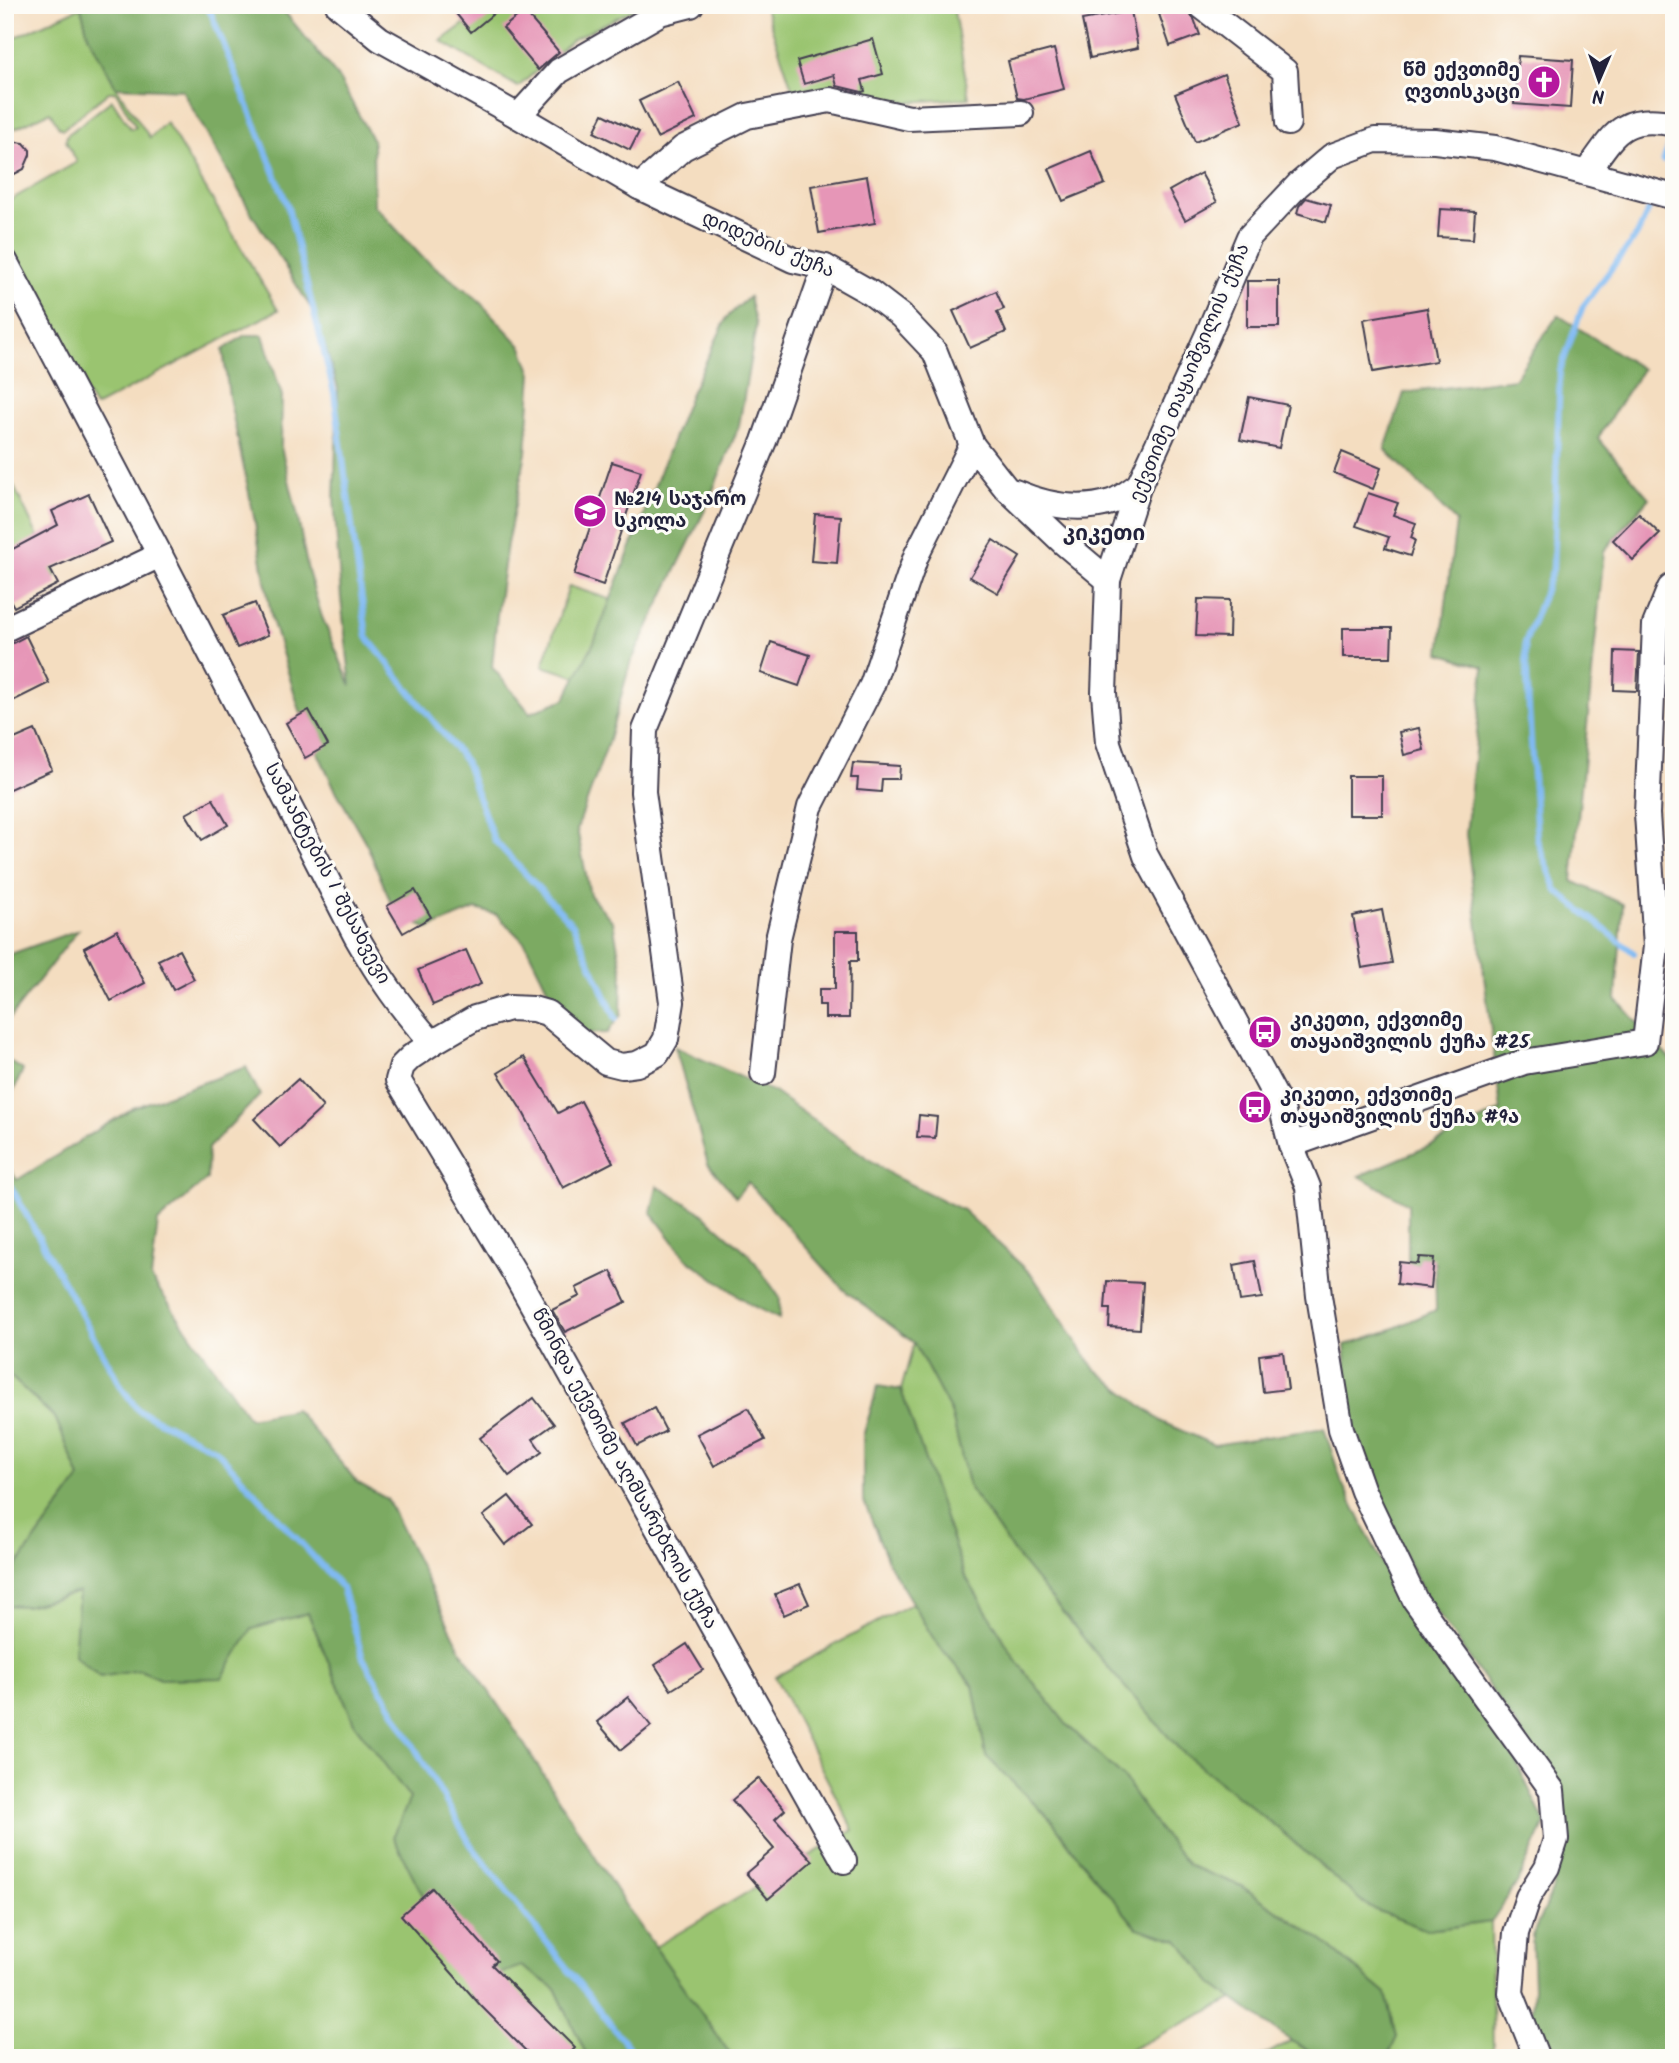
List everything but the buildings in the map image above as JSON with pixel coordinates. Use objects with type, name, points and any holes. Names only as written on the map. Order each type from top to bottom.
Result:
[{"type":"street","points":[[518,116],[559,71],[660,13],[691,5]]},
{"type":"street","points":[[1200,5],[1285,71],[1288,123]]},
{"type":"street","name":"დიდების ქუჩა","points":[[351,9],[380,39],[639,187],[793,260],[825,267],[871,293],[901,316],[935,352],[972,444],[1005,487],[1064,544],[1108,580]]},
{"type":"street","points":[[639,187],[683,148],[747,116],[818,102],[830,100],[909,118],[1021,113]]},
{"type":"street","points":[[1586,173],[1618,130],[1638,121],[1674,124]]},
{"type":"street","name":"ექვთიმე თაყაიშვილის ქუჩა","points":[[1537,2058],[1511,1993],[1516,1933],[1528,1898],[1547,1867],[1556,1839],[1552,1790],[1415,1600],[1363,1492],[1341,1429],[1319,1296],[1308,1187],[1291,1145],[1282,1110],[1146,856],[1108,743],[1104,694],[1108,580],[1139,485],[1249,237],[1298,185],[1332,156],[1375,140],[1435,141],[1495,148],[1674,197]]},
{"type":"street","name":"სამპანტების I შესახვევი","points":[[5,261],[374,968],[406,1014],[432,1043]]},
{"type":"street","points":[[432,1043],[475,1018],[509,1008],[533,1009],[547,1013],[606,1062],[622,1066],[637,1064],[657,1054],[666,1039],[672,1002],[643,793],[645,730],[764,440],[825,267]]},
{"type":"street","points":[[763,1073],[778,939],[810,807],[872,685],[916,556],[972,444]]},
{"type":"street","points":[[1005,487],[1033,500],[1072,508],[1113,502],[1139,485]]},
{"type":"street","points":[[5,629],[160,555]]},
{"type":"street","points":[[1291,1145],[1524,1062],[1645,1042],[1656,946],[1647,814],[1655,625],[1670,588],[1674,585]]},
{"type":"street","name":"წმინდა ექვთიმე აღმსარებლის ქუჩა","points":[[432,1043],[402,1066],[398,1080],[514,1272],[844,1861]]},
{"type":"green space","points":[[279,5],[338,77],[373,141],[374,205],[422,257],[476,298],[522,347],[532,374],[526,453],[507,544],[492,667],[530,713],[565,699],[594,642],[690,395],[727,317],[749,297],[756,326],[739,426],[704,512],[630,664],[609,740],[577,829],[590,895],[613,922],[622,970],[621,1015],[607,1033],[578,1034],[550,994],[525,943],[497,915],[476,909],[428,929],[396,915],[367,845],[335,789],[303,721],[272,620],[229,397],[223,350],[245,335],[263,335],[282,396],[281,447],[308,571],[322,617],[351,686],[334,499],[338,388],[314,313],[252,214],[182,90],[116,87],[88,35],[81,7]]},
{"type":"green space","points":[[490,5],[642,5],[572,40],[518,87],[441,41]]},
{"type":"green space","points":[[764,5],[953,5],[969,98],[907,102],[832,87],[793,91]]},
{"type":"green space","points":[[81,7],[88,35],[116,87],[150,138],[166,122],[278,310],[95,407],[5,271],[5,203],[77,162],[66,141],[67,135],[112,100],[131,129],[136,127],[116,92],[109,92],[63,129],[50,112],[5,133],[5,42]]},
{"type":"green space","points":[[1558,315],[1642,369],[1598,438],[1649,498],[1604,551],[1572,881],[1623,904],[1616,999],[1674,1064],[1674,2058],[1528,2058],[1534,1988],[1532,1936],[1552,1891],[1569,1832],[1560,1787],[1425,1596],[1358,1461],[1350,1422],[1345,1345],[1385,1332],[1436,1310],[1435,1263],[1408,1265],[1408,1204],[1359,1176],[1434,1144],[1501,1110],[1466,834],[1484,667],[1440,653],[1456,522],[1385,449],[1404,393],[1514,379]]},
{"type":"green space","points":[[5,468],[57,576],[5,603]]},
{"type":"green space","points":[[569,586],[612,600],[586,680],[543,666]]},
{"type":"green space","points":[[78,930],[7,1022],[5,1033],[5,956]]},
{"type":"green space","points":[[675,1047],[774,1092],[893,1176],[963,1210],[1032,1275],[1093,1367],[1162,1422],[1214,1445],[1324,1428],[1342,1483],[1395,1589],[1515,1759],[1545,1823],[1517,1883],[1491,1922],[1427,1930],[1368,1907],[1280,1830],[1180,1750],[1104,1663],[1015,1554],[969,1487],[951,1412],[914,1343],[844,1290],[748,1182],[736,1197],[708,1164]]},
{"type":"green space","points":[[5,1058],[23,1070],[5,1109]]},
{"type":"green space","points":[[246,1067],[260,1095],[208,1148],[207,1179],[158,1222],[151,1278],[249,1418],[295,1409],[358,1483],[387,1499],[461,1650],[519,1736],[624,1903],[733,2058],[588,2058],[555,1988],[521,1966],[478,1982],[438,1925],[393,1837],[410,1798],[355,1725],[308,1613],[252,1629],[222,1678],[161,1679],[140,1670],[100,1677],[74,1655],[79,1592],[26,1606],[5,1605],[5,1582],[80,1478],[56,1419],[5,1371],[5,1161],[17,1180],[133,1108]]},
{"type":"green space","points":[[657,1186],[699,1211],[750,1255],[780,1298],[779,1319],[751,1305],[686,1258],[651,1212]]},
{"type":"green space","points":[[914,1343],[951,1412],[969,1487],[1015,1554],[1280,1830],[1368,1907],[1427,1930],[1491,1922],[1493,2058],[1476,2058],[1455,2050],[1433,2058],[1387,2058],[1397,2037],[1386,1994],[1324,1942],[1241,1886],[1189,1866],[1153,1823],[1123,1777],[1067,1725],[1016,1660],[964,1574],[901,1390]]},
{"type":"green space","points":[[5,1371],[56,1419],[80,1478],[5,1582]]},
{"type":"green space","points":[[878,1386],[901,1390],[964,1574],[1016,1660],[1067,1725],[1123,1777],[1154,1823],[1189,1866],[1241,1886],[1324,1942],[1386,1994],[1397,2037],[1387,2058],[1323,2058],[1291,2041],[1214,1985],[1178,1940],[1137,1928],[1078,1857],[1053,1822],[986,1756],[973,1685],[935,1641],[890,1566],[863,1499],[863,1436]]},
{"type":"green space","points":[[79,1592],[74,1655],[100,1677],[140,1670],[161,1679],[221,1678],[252,1629],[308,1613],[355,1725],[411,1798],[521,1966],[555,1988],[588,2058],[5,2058],[5,1605],[26,1606]]},
{"type":"green space","points":[[912,1603],[935,1641],[973,1685],[986,1756],[1053,1822],[1136,1927],[1178,1940],[1214,1985],[1233,1999],[1113,2058],[733,2058],[655,1947],[853,1830],[775,1677]]},
{"type":"green space","points":[[1291,2041],[1323,2058],[1259,2058]]},
{"type":"waterway","points":[[204,5],[211,13],[287,204],[334,393],[367,637],[465,761],[494,840],[573,925],[616,1019]]},
{"type":"waterway","points":[[1663,161],[1674,134]]},
{"type":"waterway","points":[[1634,953],[1557,891],[1537,839],[1525,643],[1553,569],[1560,371],[1583,306],[1637,235],[1649,209]]},
{"type":"waterway","points":[[5,1176],[122,1388],[138,1410],[216,1450],[342,1588],[363,1658],[471,1845],[637,2058]]},
{"type":"place","name":"წმ ექვთიმე ღვთისკაცი","points":[[1544,82]]},
{"type":"place","name":"№214 საჯარო სკოლა","points":[[590,511]]},
{"type":"place","name":"კიკეთი, ექვთიმე თაყაიშვილის ქუჩა #25","points":[[1265,1032]]},
{"type":"place","name":"კიკეთი, ექვთიმე თაყაიშვილის ქუჩა #9ა","points":[[1255,1107]]},
{"type":"district","name":"კიკეთი","points":[[1104,534]]}]
